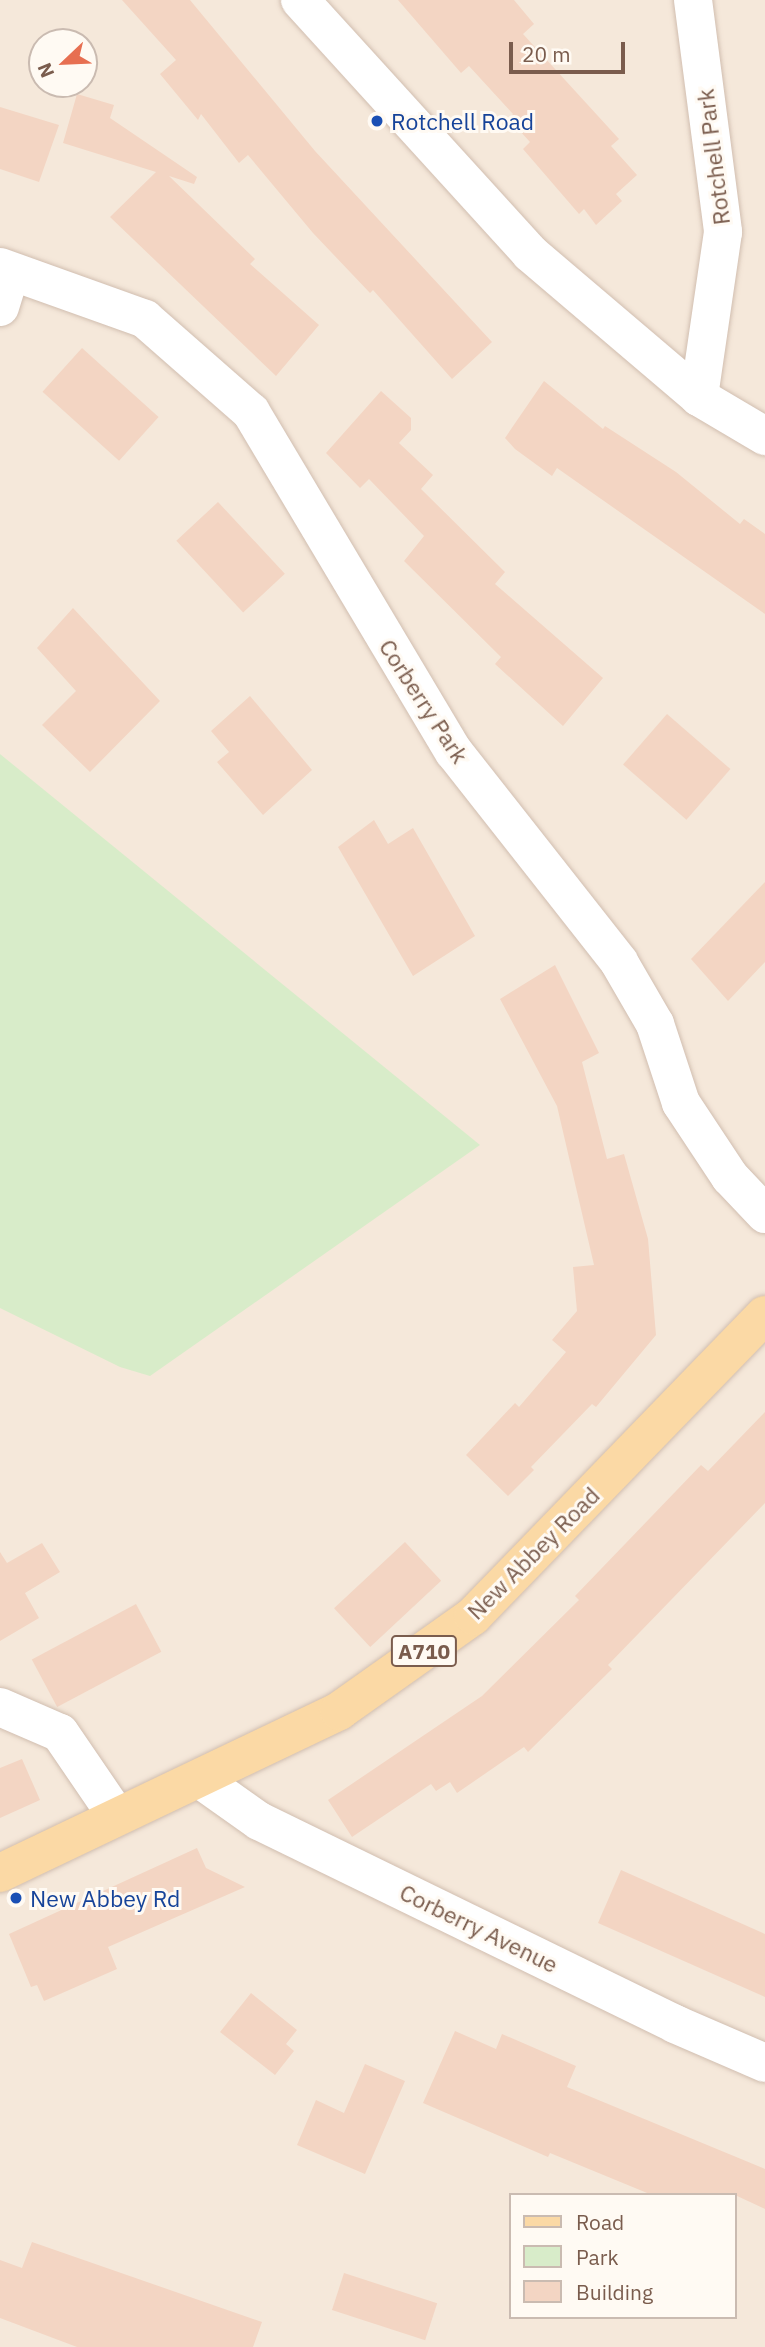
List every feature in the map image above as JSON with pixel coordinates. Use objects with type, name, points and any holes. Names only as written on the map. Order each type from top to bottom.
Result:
[{"type":"main road","name":"New Abbey Road","points":[[0,1873],[116,1815],[201,1780],[339,1711],[473,1616],[765,1315]]},
{"type":"street","points":[[300,0],[530,253],[699,397],[765,436]]},
{"type":"street","name":"Rotchell Park","points":[[693,0],[723,232],[699,397]]},
{"type":"street","name":"Corberry Park","points":[[3,283],[145,320],[251,412],[454,752],[619,962],[656,1024],[681,1103],[730,1177],[765,1214]]},
{"type":"street","points":[[0,1707],[60,1733],[116,1815]]},
{"type":"street","name":"Corberry Avenue","points":[[201,1780],[259,1821],[675,2024],[765,2063]]},
{"type":"shaded area","points":[[0,0],[765,0],[765,2347],[0,2347]]},
{"type":"green space","points":[[0,754],[480,1145],[150,1376],[120,1367],[0,1308]]},
{"type":"building","points":[[122,0],[190,0],[315,151],[492,342],[452,379],[373,290],[370,293],[313,233],[248,155],[239,163],[201,114],[198,120],[160,74],[176,60]]},
{"type":"building","points":[[398,0],[514,0],[534,24],[523,34],[619,139],[611,146],[637,175],[616,194],[622,201],[596,225],[584,209],[579,214],[523,149],[530,142],[509,119],[513,114],[469,66],[461,73]]},
{"type":"building","points":[[76,98],[90,98],[114,105],[110,118],[197,177],[194,184],[169,176],[255,259],[250,264],[319,325],[276,376],[110,217],[156,172],[63,143]]},
{"type":"building","points":[[0,107],[59,125],[39,182],[0,169]]},
{"type":"building","points":[[82,348],[159,417],[119,461],[43,392]]},
{"type":"building","points":[[544,381],[603,429],[605,426],[676,472],[740,524],[744,519],[765,534],[765,614],[557,468],[552,476],[515,449],[505,438]]},
{"type":"building","points":[[381,391],[411,418],[411,430],[399,443],[433,475],[421,489],[505,572],[495,584],[603,678],[563,726],[495,664],[501,657],[404,561],[424,536],[369,479],[360,488],[326,453]]},
{"type":"building","points":[[218,502],[285,574],[243,613],[176,541]]},
{"type":"building","points":[[73,608],[160,701],[90,772],[42,725],[76,691],[37,648]]},
{"type":"building","points":[[250,696],[312,770],[263,815],[217,762],[229,752],[211,731]]},
{"type":"building","points":[[667,714],[730,769],[686,820],[623,765]]},
{"type":"building","points":[[374,820],[388,844],[413,828],[475,936],[413,976],[338,847]]},
{"type":"building","points":[[765,882],[765,962],[728,1001],[691,959]]},
{"type":"building","points":[[555,965],[599,1053],[582,1062],[607,1159],[624,1154],[648,1239],[656,1335],[596,1407],[592,1404],[531,1467],[534,1470],[508,1496],[466,1455],[515,1403],[519,1407],[566,1352],[552,1340],[577,1311],[573,1267],[594,1265],[557,1106],[500,999]]},
{"type":"building","points":[[765,1412],[765,1503],[608,1665],[612,1669],[528,1752],[524,1747],[457,1793],[450,1782],[436,1791],[431,1784],[352,1837],[328,1800],[482,1696],[579,1600],[575,1596],[701,1465],[708,1471]]},
{"type":"building","points":[[405,1542],[441,1581],[370,1647],[334,1608]]},
{"type":"building","points":[[42,1543],[60,1572],[25,1593],[39,1618],[0,1641],[0,1552],[7,1563]]},
{"type":"building","points":[[136,1604],[161,1652],[57,1707],[32,1659]]},
{"type":"building","points":[[22,1759],[40,1800],[0,1818],[0,1768]]},
{"type":"building","points":[[197,1848],[206,1868],[245,1887],[108,1947],[117,1969],[44,2001],[37,1985],[31,1987],[9,1934]]},
{"type":"building","points":[[621,1870],[765,1934],[765,1997],[598,1923]]},
{"type":"building","points":[[251,1993],[297,2030],[286,2044],[294,2051],[275,2075],[220,2032]]},
{"type":"building","points":[[455,2031],[496,2049],[502,2034],[576,2066],[567,2087],[765,2169],[765,2209],[737,2196],[737,2193],[647,2193],[550,2153],[548,2157],[423,2103]]},
{"type":"building","points":[[365,2064],[405,2081],[365,2174],[297,2145],[316,2100],[344,2113]]},
{"type":"building","points":[[32,2242],[262,2322],[253,2347],[77,2347],[0,2318],[0,2260],[22,2268]]},
{"type":"building","points":[[344,2273],[437,2303],[425,2340],[332,2310]]},
{"type":"place","name":"Rotchell Road","points":[[377,121]]},
{"type":"place","name":"New Abbey Rd","points":[[16,1898]]}]
